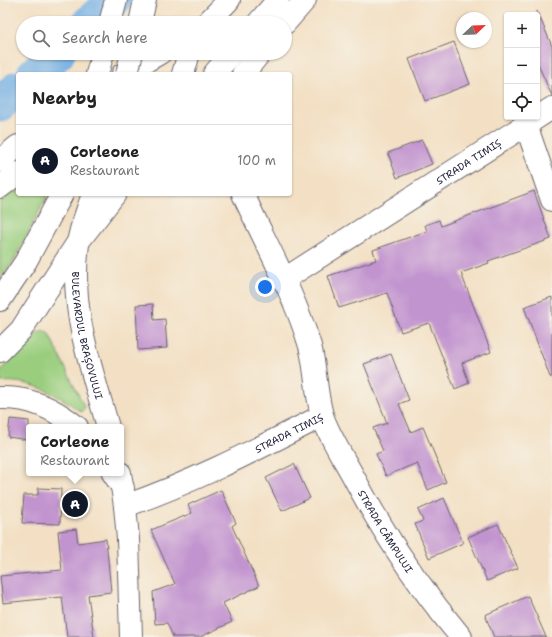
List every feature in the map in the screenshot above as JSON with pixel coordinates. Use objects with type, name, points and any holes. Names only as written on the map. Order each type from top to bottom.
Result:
[{"type":"main road","points":[[112,16],[116,0]]},
{"type":"main road","points":[[142,16],[145,0]]},
{"type":"main road","points":[[214,16],[229,0]]},
{"type":"main road","points":[[264,16],[278,0]]},
{"type":"main road","points":[[291,16],[305,0]]},
{"type":"main road","points":[[98,72],[101,60]]},
{"type":"main road","points":[[127,72],[130,60]]},
{"type":"main road","points":[[127,72],[148,60]]},
{"type":"main road","points":[[184,72],[187,60]]},
{"type":"main road","points":[[216,72],[226,60]]},
{"type":"main road","points":[[244,72],[254,60]]},
{"type":"main road","name":"STRADA TIMIȘ","points":[[283,280],[552,108]]},
{"type":"main road","points":[[526,125],[552,200]]},
{"type":"main road","points":[[0,161],[16,148]]},
{"type":"main road","points":[[0,187],[16,175]]},
{"type":"main road","points":[[0,300],[26,261],[61,196]]},
{"type":"main road","points":[[78,242],[92,196]]},
{"type":"main road","points":[[0,351],[21,330],[78,242],[113,196]]},
{"type":"main road","name":"STRADA TIMIȘ","points":[[120,485],[212,471],[322,416],[310,346],[283,280],[244,196]]},
{"type":"main road","name":"BULEVARDUL BRAȘOVULUI","points":[[78,242],[75,268],[79,321],[91,373],[107,424]]},
{"type":"main road","points":[[0,398],[13,398],[37,402],[61,414],[73,424]]},
{"type":"main road","name":"STRADA CÂMPULUI","points":[[322,416],[373,514],[403,562],[430,599],[461,637]]},
{"type":"main road","points":[[120,485],[128,539],[131,637]]},
{"type":"green space","points":[[16,190],[16,196],[47,196],[14,260],[0,280],[0,202]]},
{"type":"green space","points":[[44,331],[49,334],[85,408],[81,412],[63,399],[33,385],[0,382],[0,371],[35,334]]},
{"type":"building","points":[[540,18],[552,46],[552,96],[540,69]]},
{"type":"building","points":[[454,42],[470,84],[425,101],[409,59]]},
{"type":"building","points":[[422,140],[432,164],[397,178],[388,153]]},
{"type":"building","points":[[534,191],[551,239],[488,261],[489,263],[461,273],[491,352],[462,363],[469,383],[455,389],[429,323],[401,332],[387,293],[339,308],[328,276],[376,260],[373,250],[427,231],[425,225],[439,220],[441,226]]},
{"type":"building","points":[[552,297],[552,377],[550,377],[524,307]]},
{"type":"building","points":[[153,304],[154,320],[165,319],[167,348],[138,350],[136,305]]},
{"type":"building","points":[[391,354],[409,400],[399,404],[411,432],[423,427],[446,482],[428,490],[417,463],[386,476],[376,454],[383,451],[373,428],[387,423],[364,364]]},
{"type":"building","points":[[10,419],[29,421],[29,424],[26,424],[26,440],[8,437]]},
{"type":"building","points":[[294,464],[310,498],[282,511],[266,478]]},
{"type":"building","points":[[38,488],[61,489],[60,524],[22,523],[24,495],[38,495]]},
{"type":"building","points":[[221,490],[236,523],[232,526],[259,586],[223,603],[232,622],[200,637],[173,637],[167,623],[155,624],[153,592],[175,584],[151,530],[192,513],[188,505]]},
{"type":"building","points":[[444,498],[463,543],[429,558],[415,524],[423,521],[418,510]]},
{"type":"building","points":[[498,524],[518,568],[487,581],[468,537]]},
{"type":"building","points":[[76,529],[78,543],[106,539],[111,592],[88,595],[94,637],[67,637],[62,597],[3,603],[0,576],[62,570],[58,531]]},
{"type":"building","points":[[528,596],[546,637],[494,637],[485,615]]},
{"type":"waterway","points":[[97,16],[114,0]]},
{"type":"waterway","points":[[36,72],[50,60]]},
{"type":"waterway","points":[[0,104],[16,90]]},
{"type":"place","name":"Corleone","points":[[75,504]]}]
